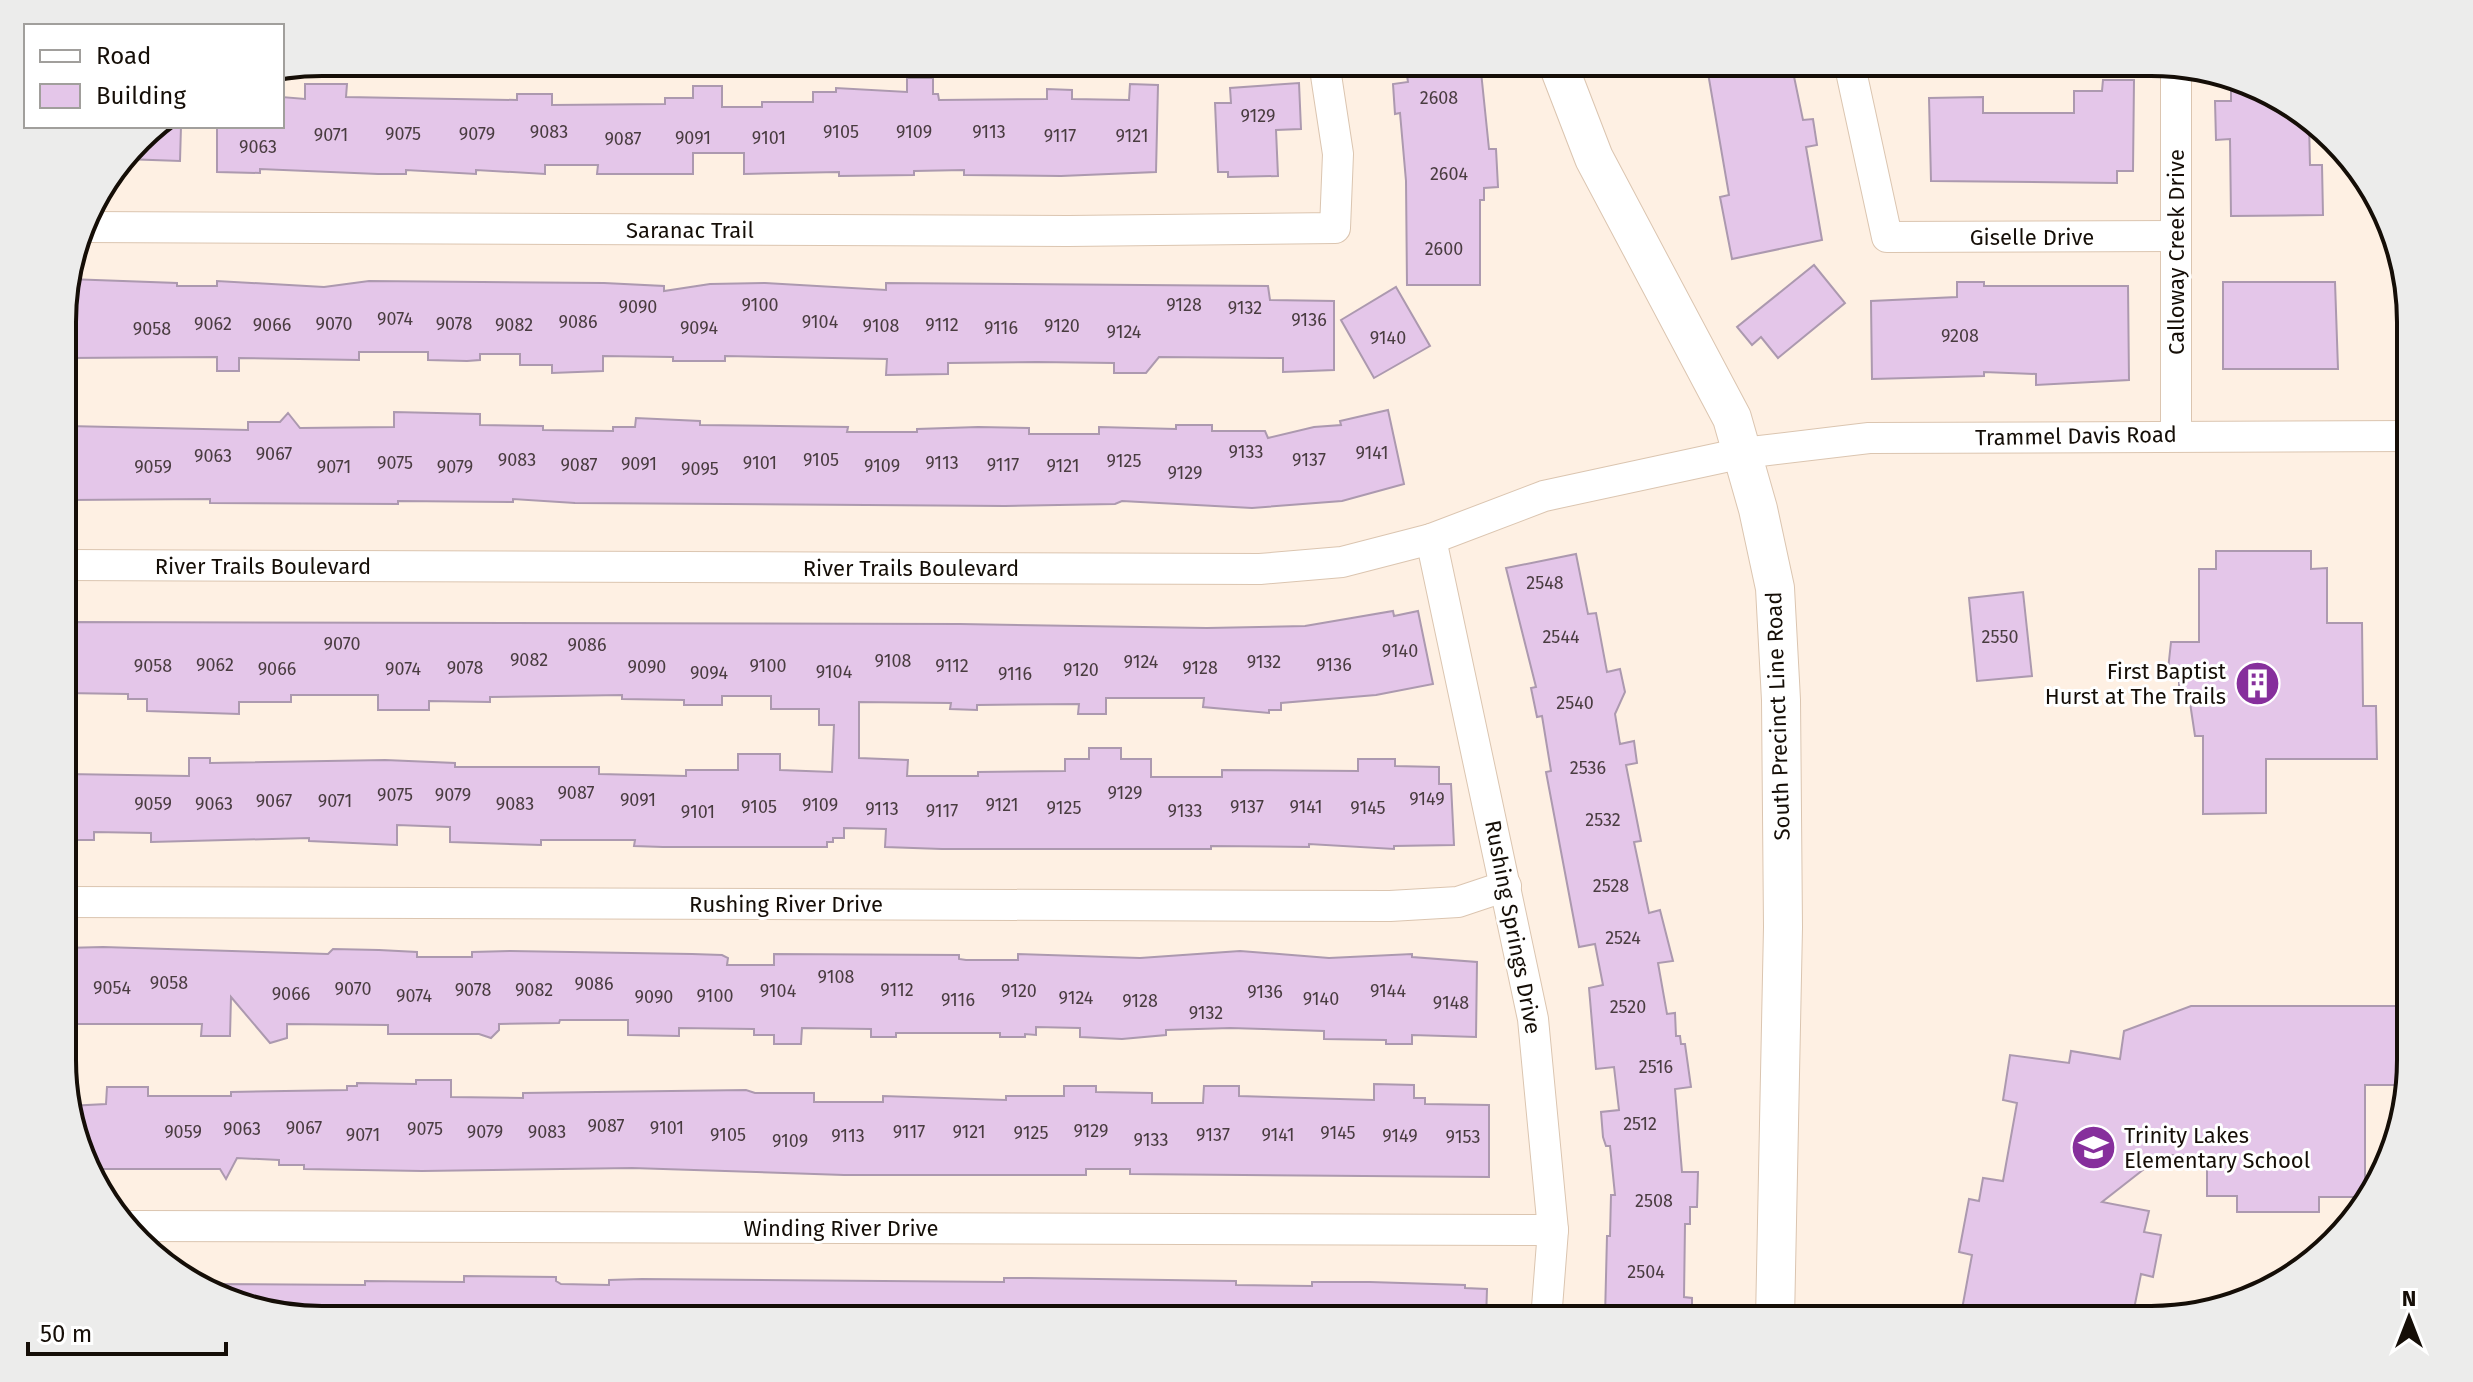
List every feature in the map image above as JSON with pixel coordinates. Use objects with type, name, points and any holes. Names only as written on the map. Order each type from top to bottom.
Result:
[{"type":"main road","name":"South Precinct Line Road","points":[[1562,76],[1594,158],[1732,418],[1775,588],[1781,700],[1783,927],[1775,1305]]},
{"type":"street","name":"Saranac Trail","points":[[95,227],[1335,228],[1338,154],[1326,76]]},
{"type":"street","name":"Giselle Drive","points":[[1852,76],[1887,237],[2176,236]]},
{"type":"street","name":"Calloway Creek Drive","points":[[2176,78],[2176,435]]},
{"type":"street","name":"Trammel Davis Road","points":[[1743,453],[1869,438],[2396,436]]},
{"type":"street","name":"River Trails Boulevard","points":[[76,565],[1260,569],[1342,562],[1431,539],[1544,496],[1743,453]]},
{"type":"street","name":"Rushing Springs Drive","points":[[1431,539],[1533,1019],[1553,1230],[1547,1305]]},
{"type":"street","name":"Rushing River Drive","points":[[76,902],[1390,906],[1458,902],[1506,886]]},
{"type":"street","name":"Winding River Drive","points":[[141,1226],[1553,1230]]},
{"type":"building","points":[[1407,76],[1481,76],[1489,149],[1496,149],[1498,187],[1484,188],[1484,200],[1480,200],[1480,285],[1407,285],[1406,181],[1400,113],[1395,114],[1393,84],[1408,82]]},
{"type":"building","points":[[1709,76],[1794,76],[1803,120],[1813,119],[1817,145],[1806,147],[1822,240],[1732,259],[1720,197],[1729,195]]},
{"type":"building","points":[[907,78],[933,78],[933,94],[938,94],[939,100],[1047,99],[1047,89],[1072,90],[1072,99],[1129,100],[1130,84],[1158,85],[1156,172],[1061,176],[964,175],[964,170],[914,171],[914,175],[839,176],[839,172],[744,174],[744,153],[693,153],[693,174],[597,174],[598,165],[545,165],[545,174],[476,170],[476,174],[406,170],[406,174],[260,169],[260,173],[217,172],[217,128],[284,128],[284,97],[305,99],[305,84],[347,84],[346,97],[517,100],[517,94],[552,94],[552,105],[665,104],[665,98],[693,98],[693,86],[722,86],[722,107],[762,107],[762,102],[813,102],[813,92],[836,92],[836,88],[907,92]]},
{"type":"building","points":[[2103,80],[2134,80],[2133,171],[2117,171],[2117,183],[1931,181],[1929,98],[1983,97],[1983,113],[2074,113],[2074,91],[2102,91]]},
{"type":"building","points":[[1299,83],[1301,129],[1276,130],[1278,176],[1228,177],[1228,172],[1218,172],[1215,103],[1231,103],[1230,88]]},
{"type":"building","points":[[2231,90],[2274,109],[2309,134],[2310,165],[2322,165],[2323,215],[2231,216],[2230,139],[2216,140],[2215,101],[2231,101]]},
{"type":"building","points":[[171,128],[181,128],[180,161],[138,159]]},
{"type":"building","points":[[1814,265],[1845,303],[1778,358],[1761,337],[1752,345],[1737,327]]},
{"type":"building","points":[[80,279],[177,283],[177,286],[217,286],[217,281],[324,287],[369,281],[604,283],[664,286],[664,291],[710,284],[765,283],[886,290],[886,283],[1268,286],[1270,300],[1334,301],[1334,370],[1283,372],[1283,358],[1159,357],[1146,373],[1114,373],[1114,363],[1037,362],[948,363],[948,374],[886,375],[887,359],[725,356],[725,361],[673,361],[673,357],[603,356],[603,371],[552,373],[552,365],[520,365],[520,354],[480,354],[480,360],[467,361],[428,360],[428,352],[359,352],[359,360],[239,358],[239,371],[217,371],[217,357],[76,358]]},
{"type":"building","points":[[1957,282],[1984,282],[1984,286],[2128,286],[2129,380],[2036,385],[2036,374],[1984,372],[1984,376],[1872,379],[1871,301],[1957,297]]},
{"type":"building","points":[[2223,282],[2335,282],[2338,369],[2223,369]]},
{"type":"building","points":[[1396,287],[1430,346],[1374,378],[1341,320]]},
{"type":"building","points":[[1388,410],[1404,484],[1342,501],[1252,508],[1122,501],[1115,504],[1005,506],[575,503],[513,499],[513,502],[398,501],[398,504],[210,503],[210,499],[76,500],[76,426],[248,430],[248,422],[280,422],[288,413],[300,428],[394,427],[394,412],[480,414],[480,425],[543,426],[543,430],[613,431],[613,427],[635,427],[636,418],[700,421],[700,425],[848,427],[847,432],[917,432],[917,429],[978,427],[1029,428],[1029,434],[1099,434],[1099,427],[1176,429],[1176,425],[1212,425],[1212,431],[1265,431],[1268,438],[1314,427],[1341,425],[1340,421]]},
{"type":"building","name":"First Baptist Hurst at The Trails","points":[[2216,551],[2311,551],[2311,569],[2327,568],[2327,623],[2362,623],[2363,706],[2376,706],[2377,759],[2266,759],[2266,813],[2203,814],[2203,736],[2195,736],[2189,696],[2179,696],[2179,671],[2168,670],[2171,642],[2199,642],[2199,569],[2216,569]]},
{"type":"building","points":[[1576,554],[1588,614],[1596,613],[1607,672],[1620,669],[1625,692],[1615,714],[1620,744],[1634,741],[1637,763],[1626,765],[1641,841],[1634,842],[1649,913],[1660,910],[1673,961],[1658,963],[1667,1014],[1675,1013],[1676,1036],[1680,1036],[1681,1044],[1685,1044],[1691,1087],[1675,1089],[1682,1172],[1698,1172],[1697,1207],[1690,1207],[1690,1224],[1685,1224],[1684,1297],[1692,1298],[1692,1305],[1605,1305],[1607,1236],[1610,1236],[1611,1195],[1615,1195],[1610,1146],[1606,1146],[1603,1137],[1601,1112],[1619,1110],[1614,1067],[1596,1069],[1589,988],[1603,985],[1595,944],[1579,947],[1546,772],[1551,771],[1542,716],[1537,717],[1531,688],[1536,687],[1506,568]]},
{"type":"building","points":[[2023,592],[2032,676],[1977,681],[1969,598]]},
{"type":"building","points":[[1393,611],[1394,616],[1418,611],[1433,684],[1376,695],[1281,703],[1281,710],[1269,710],[1269,713],[1203,707],[1204,698],[1106,698],[1106,714],[1078,714],[1079,704],[977,705],[977,710],[950,709],[951,703],[859,702],[859,758],[908,760],[907,776],[978,776],[978,772],[1065,771],[1065,759],[1089,759],[1089,748],[1121,748],[1121,759],[1151,759],[1151,777],[1222,777],[1222,770],[1358,771],[1358,759],[1395,759],[1395,766],[1439,767],[1439,784],[1451,784],[1454,845],[1394,846],[1394,849],[1309,844],[1309,847],[1211,846],[1211,849],[942,849],[885,847],[886,829],[844,828],[844,838],[833,838],[833,842],[827,842],[827,847],[634,846],[635,840],[541,840],[541,845],[450,842],[450,827],[397,825],[397,845],[309,841],[309,838],[151,842],[151,833],[94,832],[94,840],[76,840],[76,774],[189,776],[189,758],[210,758],[210,763],[385,760],[455,763],[455,767],[599,767],[599,774],[686,776],[686,770],[738,770],[738,754],[780,754],[780,770],[832,772],[834,725],[819,725],[819,709],[771,709],[771,696],[722,696],[722,705],[684,705],[684,700],[622,699],[622,695],[490,697],[490,702],[429,701],[429,710],[378,710],[378,695],[291,695],[291,702],[239,702],[239,714],[147,711],[147,699],[128,699],[128,694],[76,693],[76,622],[1305,626]]},
{"type":"building","points":[[76,948],[328,954],[333,949],[379,950],[417,952],[417,957],[472,957],[472,952],[510,951],[692,954],[722,955],[728,958],[727,965],[774,965],[774,954],[959,955],[959,959],[966,960],[1018,960],[1018,954],[1140,958],[1240,951],[1329,958],[1412,954],[1412,957],[1477,962],[1476,1037],[1412,1035],[1412,1044],[1386,1044],[1386,1040],[1324,1039],[1324,1031],[1230,1028],[1166,1030],[1166,1035],[1122,1039],[1080,1037],[1080,1028],[1036,1027],[1036,1035],[1025,1034],[1025,1037],[1000,1037],[1000,1033],[896,1033],[896,1037],[871,1037],[871,1029],[802,1028],[801,1044],[774,1044],[774,1035],[754,1035],[754,1029],[679,1028],[679,1036],[628,1035],[628,1020],[560,1020],[559,1023],[499,1024],[499,1030],[491,1038],[479,1034],[388,1034],[388,1025],[287,1024],[287,1038],[270,1043],[231,997],[230,1036],[201,1036],[202,1024],[76,1024]]},
{"type":"building","points":[[2191,1006],[2396,1006],[2395,1085],[2365,1085],[2364,1183],[2355,1197],[2319,1197],[2319,1212],[2237,1212],[2237,1196],[2207,1196],[2207,1155],[2162,1155],[2102,1202],[2149,1211],[2144,1232],[2161,1235],[2153,1277],[2141,1274],[2135,1305],[1963,1305],[1972,1255],[1959,1252],[1969,1199],[1979,1201],[1983,1178],[2003,1181],[2017,1103],[2003,1100],[2010,1055],[2069,1063],[2071,1051],[2120,1059],[2124,1031]]},
{"type":"building","points":[[416,1080],[451,1080],[451,1097],[523,1098],[523,1093],[746,1090],[755,1093],[814,1093],[814,1102],[883,1102],[883,1096],[1006,1100],[1006,1096],[1064,1096],[1064,1086],[1096,1086],[1096,1092],[1152,1093],[1152,1103],[1203,1103],[1204,1086],[1239,1086],[1239,1096],[1374,1100],[1374,1084],[1414,1085],[1414,1098],[1425,1098],[1425,1104],[1489,1105],[1489,1177],[1130,1174],[1130,1169],[1086,1169],[1086,1175],[844,1175],[632,1168],[422,1171],[304,1169],[304,1165],[279,1165],[279,1160],[237,1158],[226,1179],[220,1169],[101,1169],[81,1105],[106,1104],[107,1087],[148,1087],[148,1096],[231,1096],[231,1092],[347,1090],[347,1086],[357,1086],[357,1083],[416,1084]]},
{"type":"building","points":[[464,1276],[556,1277],[561,1284],[609,1285],[609,1280],[642,1279],[1004,1282],[1004,1278],[1029,1278],[1236,1281],[1236,1285],[1312,1286],[1312,1282],[1370,1282],[1465,1285],[1465,1288],[1487,1289],[1486,1305],[322,1306],[258,1298],[222,1284],[464,1282]]},
{"type":"place","name":"First Baptist Hurst at The Trails","points":[[2257,684]]},
{"type":"place","name":"Trinity Lakes Elementary School","points":[[2093,1148]]}]
